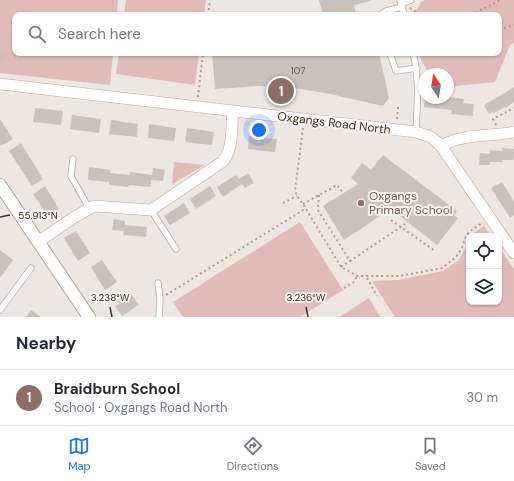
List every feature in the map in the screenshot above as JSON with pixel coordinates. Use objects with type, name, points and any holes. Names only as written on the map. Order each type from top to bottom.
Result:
[{"type":"street","name":"Oxgangs Road North","points":[[0,84],[416,132],[431,137],[441,146],[514,253]]},
{"type":"street","points":[[38,242],[94,206],[151,210],[222,162],[227,156],[233,111]]},
{"type":"street","points":[[441,146],[451,140],[460,138],[502,135],[514,132]]},
{"type":"street","points":[[0,185],[89,317]]},
{"type":"lane","points":[[384,12],[411,0]]},
{"type":"lane","points":[[391,56],[396,71],[417,68]]},
{"type":"lane","points":[[414,56],[417,68],[418,85],[416,132]]},
{"type":"lane","points":[[73,159],[72,176],[89,208]]},
{"type":"lane","points":[[151,210],[176,249]]},
{"type":"lane","points":[[0,310],[31,268]]},
{"type":"lane","points":[[158,283],[160,299],[159,317]]},
{"type":"path","points":[[208,12],[210,0]]},
{"type":"path","points":[[477,12],[500,0]]},
{"type":"path","points":[[401,4],[417,12]]},
{"type":"path","points":[[502,28],[514,25]]},
{"type":"path","points":[[196,107],[203,56]]},
{"type":"path","points":[[502,135],[493,119],[514,108]]},
{"type":"path","points":[[304,119],[295,190],[297,196],[304,204],[341,267],[356,276],[400,276],[442,268],[456,257],[469,232],[491,218]]},
{"type":"path","points":[[304,204],[337,185],[343,193]]},
{"type":"path","points":[[319,195],[318,210],[350,260]]},
{"type":"path","points":[[283,203],[297,196]]},
{"type":"path","points":[[160,299],[306,209]]},
{"type":"path","points":[[391,220],[400,228],[435,251]]},
{"type":"path","points":[[341,267],[405,224]]},
{"type":"path","points":[[344,288],[354,282],[356,276]]},
{"type":"path","points":[[367,277],[377,296]]},
{"type":"shaded area","points":[[0,0],[118,0],[117,12],[12,12],[12,56],[113,56],[110,85],[0,73]]},
{"type":"shaded area","points":[[126,0],[206,0],[204,12],[124,12]]},
{"type":"shaded area","points":[[425,0],[514,0],[514,43],[510,45],[495,82],[454,86],[454,68],[426,68],[420,56],[502,56],[502,12],[416,12],[421,2]]},
{"type":"shaded area","points":[[119,56],[199,56],[195,85],[116,74]]},
{"type":"shaded area","points":[[174,162],[205,165],[172,184]]},
{"type":"shaded area","points":[[300,222],[343,290],[300,317],[183,317],[173,302]]},
{"type":"shaded area","points":[[484,226],[489,233],[474,233]]},
{"type":"shaded area","points":[[466,246],[466,305],[502,305],[502,251],[514,269],[514,317],[395,317],[372,281],[398,280],[443,271],[459,260]]},
{"type":"shaded area","points":[[369,298],[380,317],[339,317]]},
{"type":"building","points":[[319,0],[371,0],[354,5],[355,12],[322,12]]},
{"type":"building","points":[[0,52],[6,53],[5,62],[0,62]]},
{"type":"building","points":[[212,56],[380,56],[389,98],[383,106],[301,89],[258,86],[215,89]]},
{"type":"building","points":[[514,87],[514,102],[506,108],[505,107],[489,114],[484,105]]},
{"type":"building","points":[[454,98],[464,99],[463,103],[474,104],[473,116],[451,114],[452,110],[424,107],[424,104],[454,104]]},
{"type":"building","points":[[35,108],[63,111],[61,125],[33,122]]},
{"type":"building","points":[[72,115],[101,119],[99,133],[70,129]]},
{"type":"building","points":[[0,119],[13,139],[1,146],[0,145]]},
{"type":"building","points":[[111,120],[138,124],[137,137],[109,134]]},
{"type":"building","points":[[149,124],[176,128],[174,141],[148,138]]},
{"type":"building","points":[[187,128],[214,132],[212,145],[185,142]]},
{"type":"building","points":[[249,136],[277,139],[275,152],[248,149]]},
{"type":"building","points":[[21,143],[43,179],[32,186],[9,151]]},
{"type":"building","points":[[502,148],[514,149],[513,160],[490,162],[490,165],[479,165],[480,153],[490,154],[490,150],[502,151]]},
{"type":"building","points":[[383,155],[457,211],[454,215],[458,218],[437,245],[391,209],[344,240],[323,206],[358,184],[351,178],[362,163],[371,170]]},
{"type":"building","points":[[89,167],[111,170],[110,173],[130,175],[130,172],[152,175],[153,168],[165,170],[163,181],[151,180],[150,187],[129,185],[128,187],[109,185],[109,182],[88,180]]},
{"type":"building","points":[[248,173],[254,183],[245,188],[242,184],[223,197],[217,187],[236,175],[239,179]]},
{"type":"building","points":[[502,182],[514,201],[514,215],[510,218],[491,188]]},
{"type":"building","points":[[45,186],[59,209],[48,216],[33,194]]},
{"type":"building","points":[[210,186],[216,196],[196,209],[190,199]]},
{"type":"building","points":[[184,203],[190,213],[170,225],[164,216]]},
{"type":"building","points":[[114,219],[125,221],[125,225],[147,227],[146,237],[123,235],[124,231],[112,230]]},
{"type":"building","points":[[76,231],[90,253],[78,261],[64,238]]},
{"type":"building","points":[[0,250],[13,260],[0,278]]},
{"type":"building","points":[[102,260],[117,282],[105,290],[91,267]]},
{"type":"building","points":[[132,295],[139,305],[122,316],[115,306],[120,304],[117,301],[123,297],[125,300]]},
{"type":"building","points":[[31,310],[41,317],[26,317]]},
{"type":"place","name":"Braidburn School","points":[[281,91]]},
{"type":"place","name":"Oxgangs Primary School","points":[[361,203]]}]
